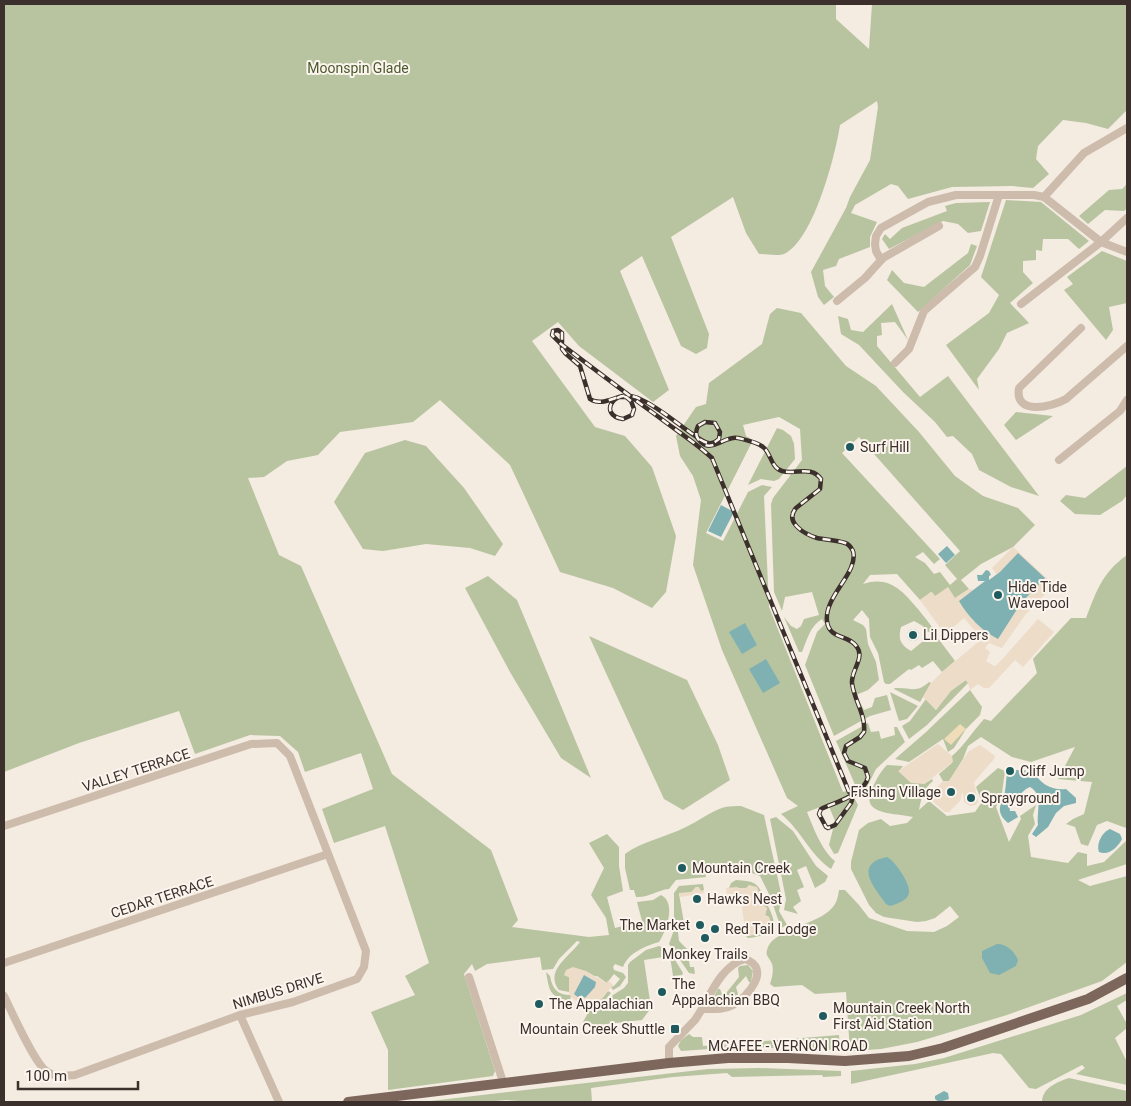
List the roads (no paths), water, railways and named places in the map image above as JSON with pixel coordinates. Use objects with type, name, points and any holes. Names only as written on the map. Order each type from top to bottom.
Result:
[{"type":"main road","name":"MCAFEE - VERNON ROAD","points":[[348,1102],[669,1062],[728,1058],[788,1058],[846,1061],[909,1056],[943,1048],[1080,1002],[1127,978]]},
{"type":"street","points":[[1044,197],[1084,153],[1127,128]]},
{"type":"street","points":[[881,260],[876,251],[875,244],[876,236],[881,228],[928,202],[956,195],[1034,195],[1044,197],[1101,242],[1124,251]]},
{"type":"street","points":[[894,363],[909,349],[924,311],[975,267],[999,195]]},
{"type":"street","points":[[1021,304],[1101,242],[1127,218]]},
{"type":"street","points":[[837,301],[865,278],[881,260],[939,226]]},
{"type":"street","points":[[1082,328],[1019,388],[1020,400],[1027,405],[1041,408],[1056,405],[1066,399],[1127,346]]},
{"type":"street","points":[[1059,460],[1120,411],[1127,400]]},
{"type":"street","name":"VALLEY TERRACE","points":[[4,826],[251,744],[277,743]]},
{"type":"street","name":"NIMBUS DRIVE","points":[[4,996],[35,1057],[45,1070],[59,1077],[75,1075],[240,1015],[293,1002],[357,979],[364,967],[366,951],[290,756],[277,743]]},
{"type":"street","name":"CEDAR TERRACE","points":[[4,963],[328,854]]},
{"type":"street","points":[[669,1062],[669,1047],[695,1020],[721,977],[735,962],[745,959],[758,967],[756,980],[742,999],[726,1008],[702,1009]]},
{"type":"street","points":[[469,977],[503,1082]]},
{"type":"street","points":[[240,1015],[279,1102]]},
{"type":"water","points":[[721,505],[734,512],[721,537],[708,531]]},
{"type":"water","points":[[947,546],[955,555],[946,563],[938,554]]},
{"type":"water","name":"Hide Tide Wavepool","points":[[1018,553],[1045,578],[1021,603],[998,639],[976,623],[959,601],[985,581],[978,581],[977,575],[982,575],[986,570],[989,571],[991,575],[989,580],[1000,572]]},
{"type":"water","points":[[745,623],[757,645],[742,654],[729,632]]},
{"type":"water","name":"Lil Dippers","points":[[911,629],[915,629],[919,635],[915,641],[911,641],[907,637],[907,633]]},
{"type":"water","points":[[766,659],[780,683],[763,693],[749,669]]},
{"type":"water","points":[[1014,770],[1034,771],[1039,780],[1047,786],[1056,789],[1066,789],[1076,798],[1076,803],[1064,806],[1056,813],[1048,827],[1036,837],[1032,834],[1038,825],[1038,799],[1037,794],[1030,787],[1009,804],[1010,811],[1015,811],[1018,817],[1008,823],[1001,814],[1000,807],[1005,791],[1007,774]]},
{"type":"water","points":[[1110,829],[1120,834],[1122,839],[1110,852],[1099,852],[1098,845],[1100,839]]},
{"type":"water","points":[[887,857],[902,873],[909,889],[906,898],[890,906],[886,904],[869,877],[871,865],[877,860]]},
{"type":"water","points":[[997,944],[1004,945],[1010,949],[1018,960],[1016,966],[999,975],[990,973],[982,958],[982,951]]},
{"type":"water","points":[[584,975],[596,982],[595,987],[585,998],[581,995],[579,998],[574,994]]},
{"type":"water","points":[[944,1091],[948,1093],[949,1099],[939,1102],[935,1099],[935,1096]]},
{"type":"railway","points":[[849,792],[712,458],[693,442],[635,400],[623,391],[573,353],[561,344],[552,335],[553,331],[558,330],[562,333],[562,349],[580,366],[590,399],[600,402],[619,397],[626,397],[631,401],[634,409],[632,415],[623,419],[615,416],[611,412],[610,407],[612,403],[616,399],[623,396],[631,396],[653,406],[693,434],[695,436],[697,437],[699,439],[706,442],[713,443],[719,439],[720,432],[715,423],[705,422],[698,426],[696,431],[697,437],[703,444],[708,446],[733,438],[751,441],[761,445],[766,450],[773,464],[778,469],[787,472],[813,472],[821,479],[820,489],[796,508],[792,518],[797,527],[807,534],[817,538],[846,543],[853,551],[851,568],[835,594],[828,612],[827,621],[831,631],[849,640],[859,651],[859,660],[853,673],[852,683],[862,714],[864,732],[846,746],[844,753],[848,761],[865,768],[868,777],[861,789],[841,801],[821,809],[819,814],[826,827],[835,825],[852,800]]},
{"type":"place","name":"Surf Hill","points":[[850,447]]},
{"type":"place","name":"Hide Tide Wavepool","points":[[998,595]]},
{"type":"place","name":"Lil Dippers","points":[[913,635]]},
{"type":"place","name":"Cliff Jump","points":[[1010,771]]},
{"type":"place","name":"Fishing Village","points":[[951,792]]},
{"type":"place","name":"Sprayground","points":[[971,798]]},
{"type":"place","name":"Mountain Creek","points":[[682,868]]},
{"type":"place","name":"Hawks Nest","points":[[697,899]]},
{"type":"place","name":"The Market","points":[[700,925]]},
{"type":"place","name":"Red Tail Lodge","points":[[715,929]]},
{"type":"place","name":"Monkey Trails","points":[[705,938]]},
{"type":"place","name":"The Appalachian BBQ","points":[[662,992]]},
{"type":"place","name":"The Appalachian","points":[[539,1004]]},
{"type":"place","name":"Mountain Creek North First Aid Station","points":[[823,1016]]},
{"type":"place","name":"Mountain Creek Shuttle","points":[[675,1029]]},
{"type":"park label","name":"Moonspin Glade","points":[[358,68]]}]
